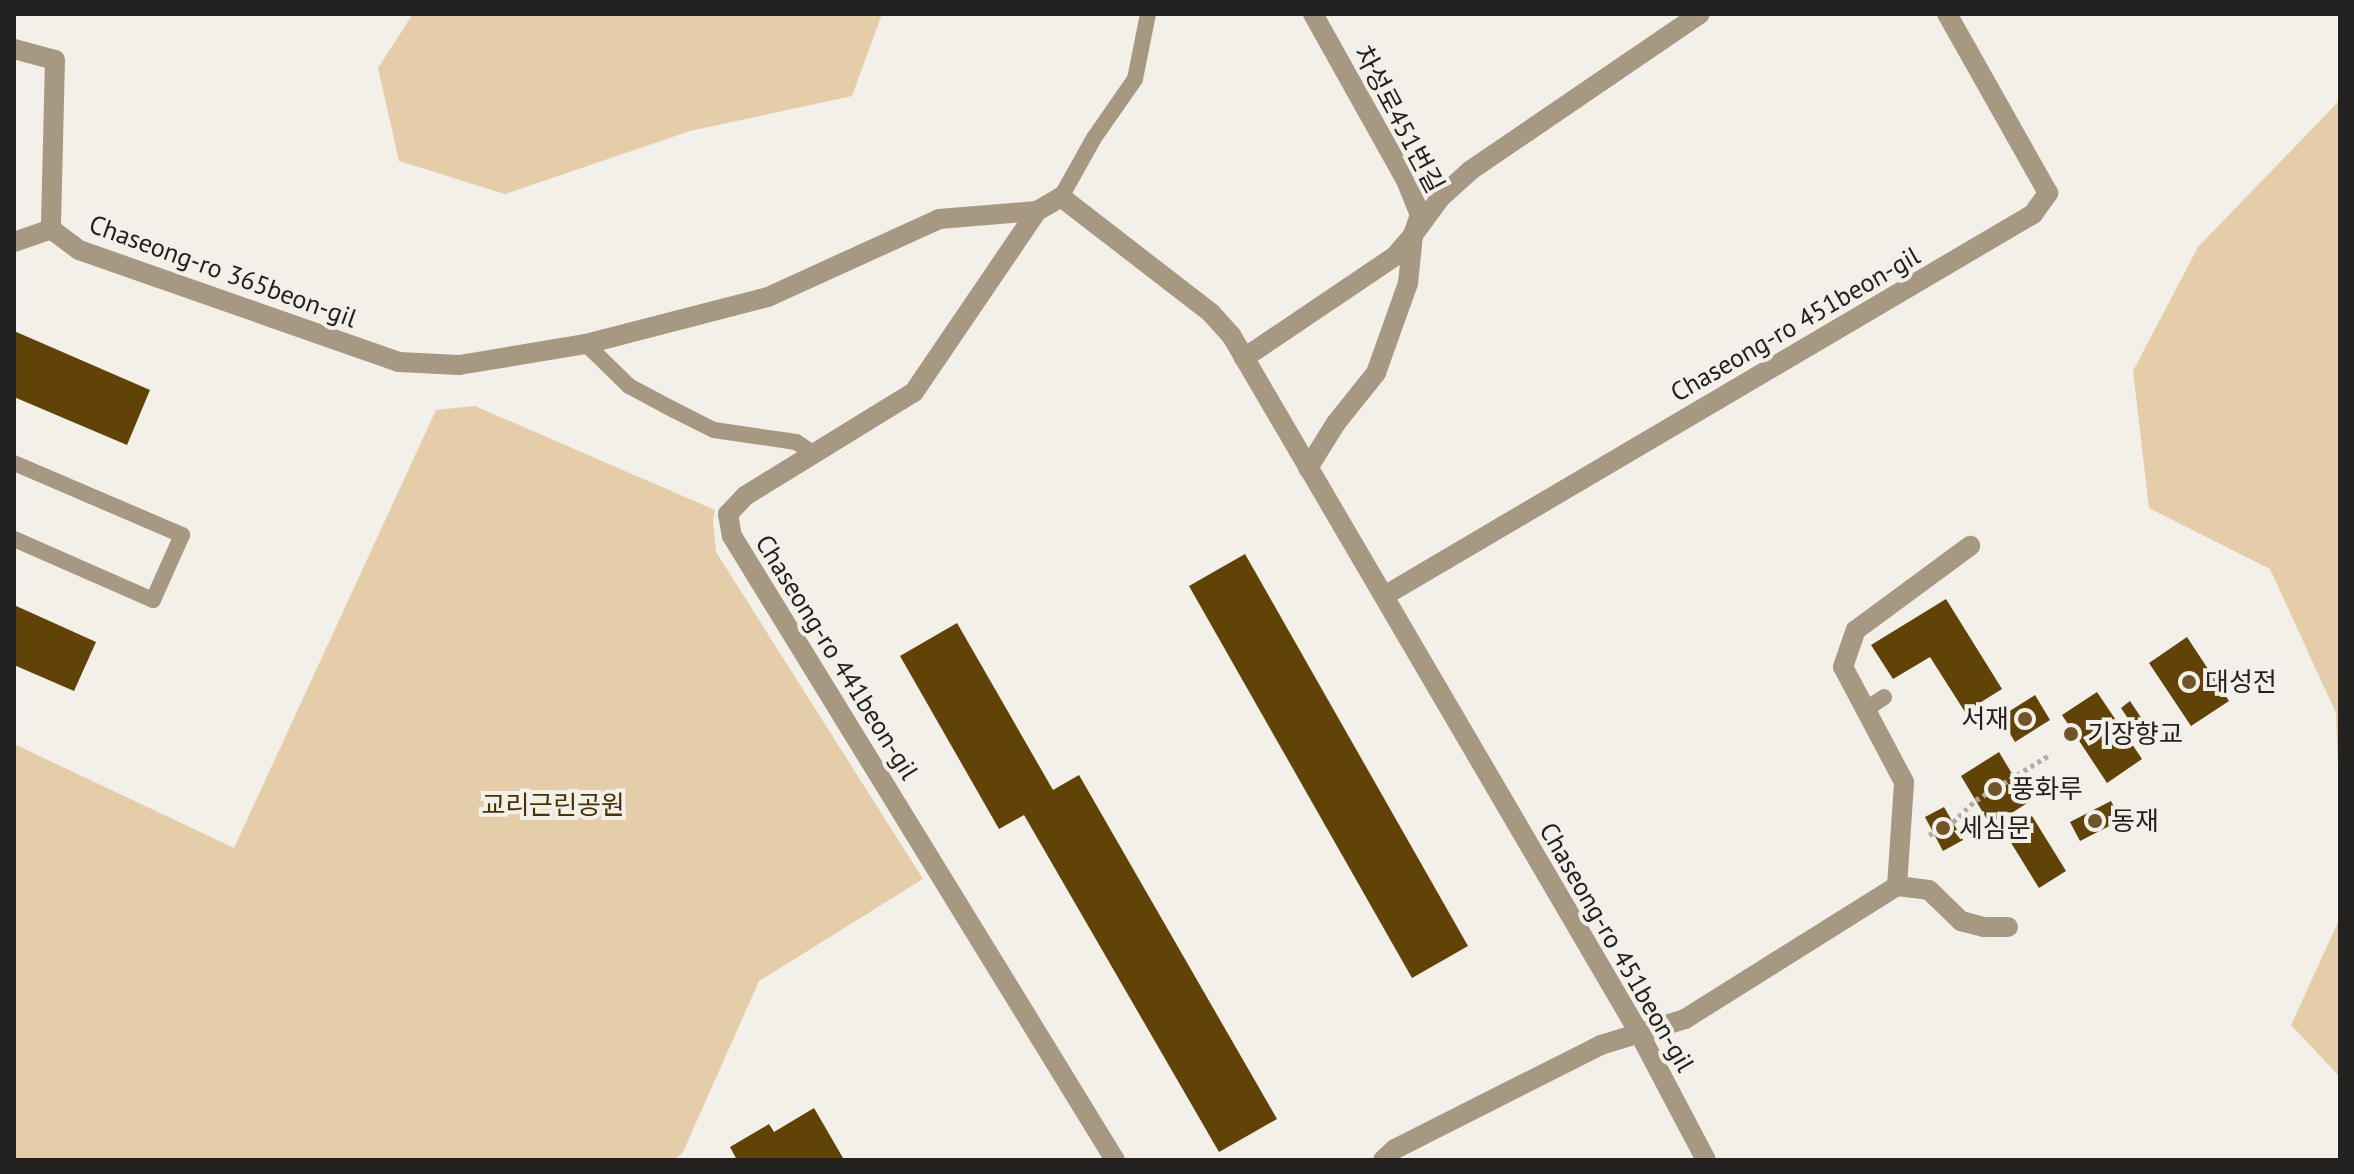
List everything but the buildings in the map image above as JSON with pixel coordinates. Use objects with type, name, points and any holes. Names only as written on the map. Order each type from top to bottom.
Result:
[{"type":"street","name":"차성로451번길","points":[[1244,358],[1395,256],[1413,235],[1420,215],[1407,182],[1313,14]]},
{"type":"street","points":[[1308,468],[1336,423],[1376,373],[1408,283],[1413,235],[1441,197],[1471,170],[1700,14]]},
{"type":"street","name":"Chaseong-ro 451beon-gil","points":[[1384,596],[2033,214],[2048,193],[1947,14]]},
{"type":"street","name":"Chaseong-ro 365beon-gil","points":[[14,49],[55,60],[51,229],[79,250],[399,362],[459,365],[586,344]]},
{"type":"street","points":[[586,344],[768,297],[939,219],[1037,211],[1061,197]]},
{"type":"street","name":"Chaseong-ro 451beon-gil","points":[[1061,197],[1211,313],[1231,335],[1638,1031],[1706,1160]]},
{"type":"street","name":"Chaseong-ro 441beon-gil","points":[[1037,211],[914,392],[745,496],[728,514],[732,536],[1115,1160]]},
{"type":"street","points":[[14,242],[51,229]]},
{"type":"street","points":[[1897,886],[1904,782],[1843,667],[1856,630],[1970,546]]},
{"type":"street","points":[[1393,1156],[1601,1045],[1638,1031],[1685,1019],[1897,886],[1929,890],[1961,921],[1984,927],[2008,927]]},
{"type":"lane","points":[[1061,197],[1094,138],[1135,79],[1148,14]]},
{"type":"lane","points":[[586,344],[629,386],[714,430],[796,442],[813,453]]},
{"type":"lane","points":[[14,463],[182,535],[153,600],[14,539]]},
{"type":"lane","points":[[1865,710],[1884,697]]},
{"type":"path","points":[[1933,833],[1953,822],[1976,800],[2051,754]]},
{"type":"green space","points":[[413,14],[882,14],[852,96],[690,131],[505,194],[399,161],[378,68]]},
{"type":"green space","points":[[2340,100],[2340,816],[2336,713],[2270,569],[2149,508],[2133,371],[2198,247]]},
{"type":"green space","name":"교리근린공원","points":[[475,406],[715,510],[716,552],[923,879],[759,981],[682,1154],[673,1160],[14,1160],[14,744],[234,848],[436,410]]},
{"type":"green space","points":[[2340,918],[2340,1077],[2291,1025]]},
{"type":"place","name":"대성전","points":[[2189,682]]},
{"type":"place","name":"서재","points":[[2025,719]]},
{"type":"place","name":"기장향교","points":[[2071,734]]},
{"type":"place","name":"풍화루","points":[[1995,789]]},
{"type":"place","name":"동재","points":[[2095,821]]},
{"type":"place","name":"세심문","points":[[1943,828]]}]
